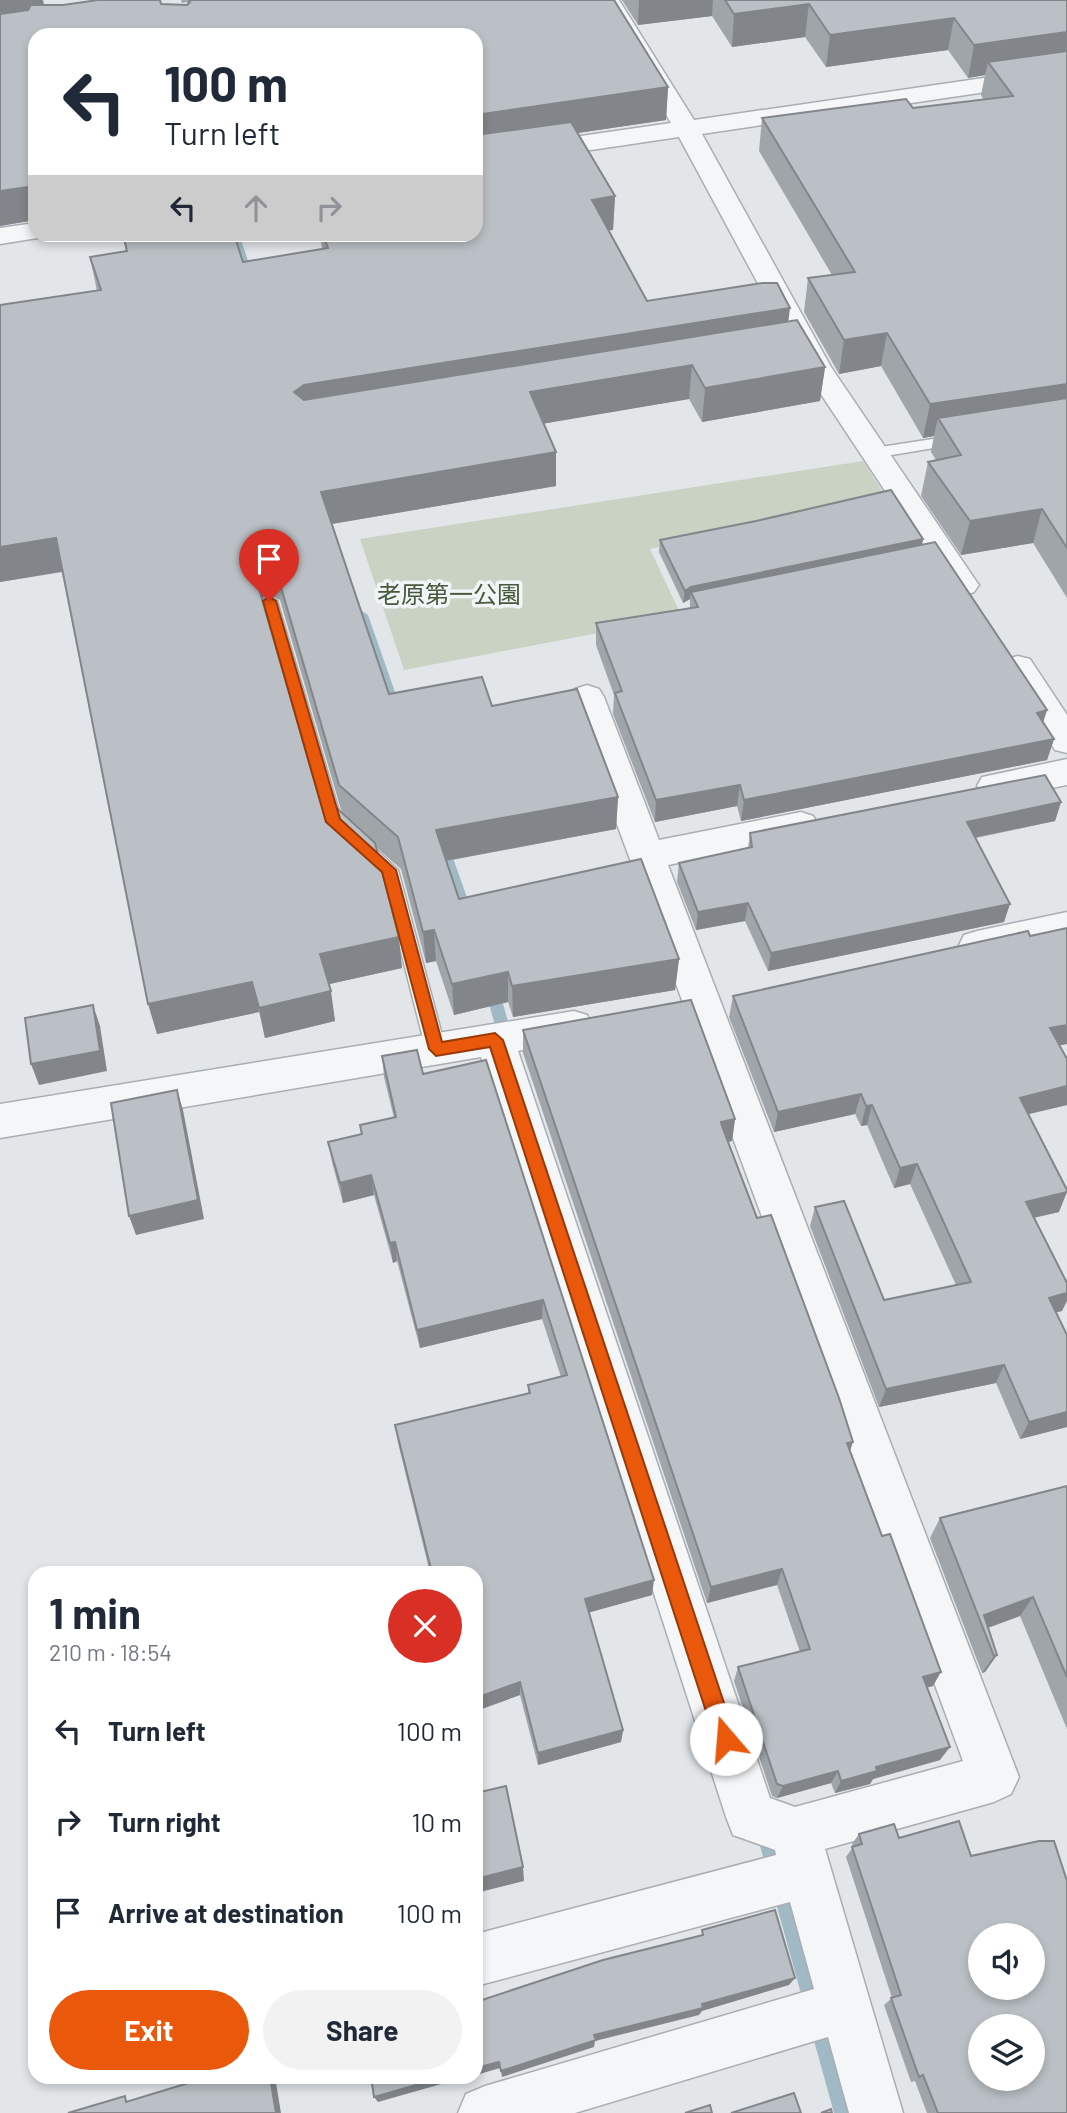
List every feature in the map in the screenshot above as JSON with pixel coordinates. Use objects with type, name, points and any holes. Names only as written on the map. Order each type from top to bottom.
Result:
[{"type":"street","points":[[608,0],[685,127],[798,346],[874,453],[936,555],[979,609]]},
{"type":"street","points":[[483,158],[1067,73]]},
{"type":"street","points":[[0,236],[28,232]]},
{"type":"street","points":[[1001,642],[1067,741]]},
{"type":"street","points":[[483,1958],[801,1852],[994,1777],[587,696]]},
{"type":"street","points":[[958,793],[1067,772]]},
{"type":"street","points":[[646,856],[836,818]]},
{"type":"street","points":[[945,952],[1067,926]]},
{"type":"street","points":[[0,1121],[610,1020]]},
{"type":"street","points":[[495,1040],[751,1817],[801,1852],[876,2113]]},
{"type":"street","points":[[485,2113],[845,2006]]},
{"type":"lane","points":[[874,453],[971,438]]},
{"type":"lane","points":[[269,601],[333,822],[388,870],[436,1049]]},
{"type":"green space","name":"老原第一公園","points":[[863,461],[886,497],[650,549],[682,617],[404,670],[360,539]]},
{"type":"building","points":[[98,0],[160,0],[161,4],[187,5],[189,0],[614,0],[668,87],[483,114],[483,28],[28,28],[28,187],[0,191],[0,14],[28,10],[31,5],[63,5]]},
{"type":"building","points":[[725,0],[1067,0],[1067,32],[974,45],[954,18],[830,35],[809,4],[734,14]]},
{"type":"building","points":[[1067,51],[1067,384],[930,404],[887,333],[844,340],[808,278],[855,272],[762,118],[906,99],[913,108],[1013,96],[988,62]]},
{"type":"building","points":[[571,122],[615,196],[592,200],[647,301],[777,283],[790,308],[304,385],[294,392],[304,400],[797,320],[825,367],[705,388],[692,365],[530,392],[556,452],[321,492],[389,694],[482,677],[492,706],[577,689],[618,797],[436,830],[459,899],[641,859],[679,959],[512,986],[508,972],[452,984],[434,930],[423,932],[398,837],[339,785],[275,567],[262,560],[253,568],[317,790],[375,843],[399,937],[320,954],[331,991],[259,1008],[252,982],[148,1004],[56,538],[0,547],[0,305],[101,290],[90,257],[127,251],[125,242],[237,242],[243,262],[328,248],[326,242],[483,242],[483,134]]},
{"type":"building","points":[[1067,398],[1067,548],[1042,509],[970,521],[928,462],[961,455],[938,418]]},
{"type":"building","points":[[891,490],[923,539],[691,587],[685,591],[660,540],[756,521]]},
{"type":"building","points":[[935,542],[1047,710],[1037,713],[1054,739],[744,800],[740,785],[656,800],[615,693],[622,691],[596,623],[698,607],[691,592]]},
{"type":"building","points":[[1045,775],[1061,802],[967,822],[1010,904],[771,953],[748,903],[698,912],[679,863],[752,847],[750,833]]},
{"type":"building","points":[[1067,928],[1067,1025],[1050,1028],[1067,1059],[1067,1086],[1020,1098],[1067,1190],[1026,1202],[1067,1283],[1067,1293],[1049,1298],[1067,1335],[1067,1412],[1029,1422],[1004,1365],[886,1389],[815,1207],[844,1201],[884,1300],[971,1282],[917,1164],[900,1168],[872,1105],[866,1106],[861,1094],[778,1112],[733,996],[1028,931],[1030,936]]},
{"type":"building","points":[[691,1000],[735,1119],[721,1122],[722,1126],[757,1218],[771,1215],[839,1398],[853,1442],[847,1443],[882,1536],[890,1534],[941,1672],[923,1677],[950,1747],[876,1767],[877,1771],[841,1781],[838,1771],[783,1786],[777,1784],[738,1667],[810,1649],[782,1569],[711,1587],[523,1030]]},
{"type":"building","points":[[93,1005],[100,1051],[31,1064],[25,1018]]},
{"type":"building","points":[[417,1050],[423,1074],[486,1060],[654,1580],[585,1599],[623,1730],[538,1753],[520,1682],[483,1695],[483,1566],[430,1566],[395,1425],[530,1393],[528,1385],[567,1375],[543,1300],[417,1330],[395,1242],[390,1243],[371,1175],[340,1183],[328,1142],[362,1134],[360,1125],[396,1117],[382,1056]]},
{"type":"building","points":[[177,1090],[198,1200],[129,1216],[111,1103]]},
{"type":"building","points":[[1067,1486],[1067,1677],[1033,1597],[984,1615],[997,1655],[994,1656],[940,1518]]},
{"type":"building","points":[[506,1786],[523,1867],[483,1877],[483,1791]]},
{"type":"building","points":[[959,1821],[971,1856],[1039,1841],[1054,1841],[1067,1881],[1067,2113],[938,2113],[923,2075],[919,2077],[891,1998],[901,1995],[852,1847],[862,1844],[859,1834],[894,1824],[899,1838]]},
{"type":"building","points":[[775,1910],[795,1978],[702,2004],[703,2008],[594,2035],[596,2040],[501,2071],[499,2062],[483,2066],[483,2000],[603,1960],[703,1935],[702,1930]]},
{"type":"building","points":[[185,2084],[271,2084],[276,2113],[68,2113],[125,2096],[126,2102]]},
{"type":"building","points":[[372,2084],[420,2084],[374,2097]]},
{"type":"building","points":[[794,2093],[801,2113],[731,2113]]},
{"type":"building","points":[[710,2105],[712,2113],[685,2113]]},
{"type":"waterway","points":[[237,242],[249,278]]},
{"type":"waterway","points":[[362,615],[396,712]]},
{"type":"waterway","points":[[442,844],[467,917]]},
{"type":"waterway","points":[[492,989],[506,1040]]},
{"type":"waterway","points":[[765,1831],[844,2113]]},
{"type":"route","points":[[269,601],[333,822],[388,870],[436,1049],[495,1040],[726,1739]]}]
